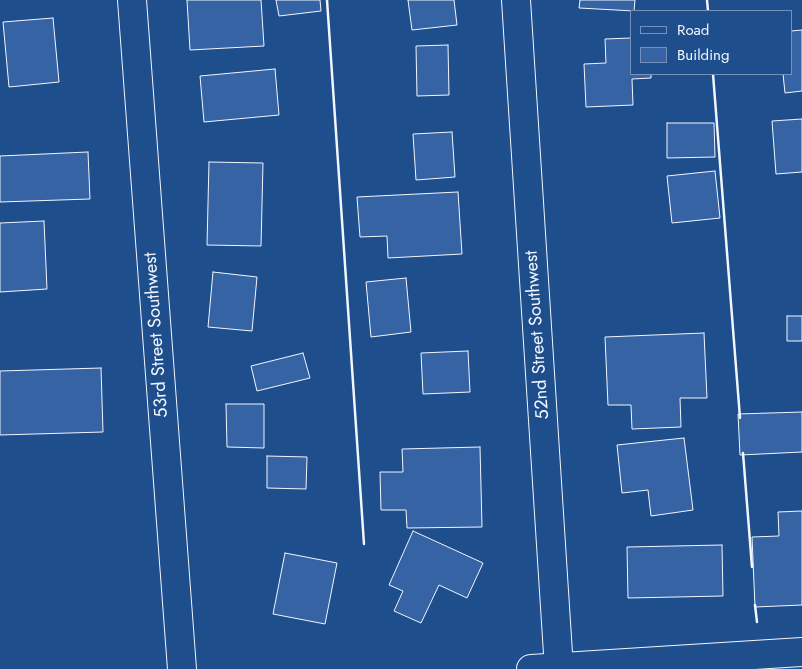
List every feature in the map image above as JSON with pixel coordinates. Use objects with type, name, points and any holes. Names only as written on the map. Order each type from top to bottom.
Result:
[{"type":"street","name":"53rd Street Southwest","points":[[132,0],[182,669]]},
{"type":"street","name":"52nd Street Southwest","points":[[516,0],[560,668]]},
{"type":"street","points":[[531,669],[802,652]]},
{"type":"building","points":[[187,0],[261,0],[264,46],[190,50]]},
{"type":"building","points":[[276,0],[320,0],[321,11],[279,16]]},
{"type":"building","points":[[408,0],[454,0],[457,25],[412,30]]},
{"type":"building","points":[[580,0],[635,0],[634,10],[630,11],[579,8]]},
{"type":"building","points":[[53,18],[59,82],[9,87],[3,22]]},
{"type":"building","points":[[802,30],[802,91],[785,93],[783,75],[792,75],[792,31]]},
{"type":"building","points":[[630,38],[630,75],[651,75],[651,78],[632,79],[633,105],[586,107],[584,64],[606,63],[605,39]]},
{"type":"building","points":[[448,45],[449,95],[417,96],[416,46]]},
{"type":"building","points":[[275,69],[279,115],[204,122],[200,76]]},
{"type":"building","points":[[802,119],[802,172],[776,174],[772,121]]},
{"type":"building","points":[[667,123],[714,123],[715,157],[667,158]]},
{"type":"building","points":[[452,132],[455,177],[416,180],[413,134]]},
{"type":"building","points":[[88,152],[90,199],[0,202],[0,156]]},
{"type":"building","points":[[209,162],[263,163],[261,246],[207,245]]},
{"type":"building","points":[[715,171],[720,218],[672,223],[667,176]]},
{"type":"building","points":[[458,192],[462,254],[388,258],[387,236],[360,237],[357,197]]},
{"type":"building","points":[[44,221],[47,289],[0,292],[0,223]]},
{"type":"building","points":[[213,272],[257,277],[252,331],[208,327]]},
{"type":"building","points":[[406,278],[411,332],[371,337],[366,282]]},
{"type":"building","points":[[787,316],[802,316],[802,341],[787,341]]},
{"type":"building","points":[[704,333],[707,398],[680,398],[681,427],[632,429],[631,405],[608,405],[605,337]]},
{"type":"building","points":[[468,351],[470,392],[423,394],[421,353]]},
{"type":"building","points":[[303,353],[310,378],[257,391],[251,366]]},
{"type":"building","points":[[101,368],[103,432],[0,435],[0,371]]},
{"type":"building","points":[[226,404],[264,404],[264,448],[227,447]]},
{"type":"building","points":[[802,412],[802,452],[740,455],[738,414]]},
{"type":"building","points":[[684,438],[693,510],[651,516],[648,490],[622,493],[617,445]]},
{"type":"building","points":[[480,447],[482,527],[407,528],[406,510],[381,510],[380,472],[403,472],[402,449]]},
{"type":"building","points":[[267,456],[307,457],[306,489],[267,488]]},
{"type":"building","points":[[802,511],[802,605],[755,607],[752,537],[779,536],[778,512]]},
{"type":"building","points":[[413,531],[483,563],[467,598],[439,585],[421,623],[394,611],[403,591],[389,585]]},
{"type":"building","points":[[722,545],[723,596],[628,598],[627,547]]},
{"type":"building","points":[[285,553],[337,563],[325,624],[273,614]]},
{"type":"wall","points":[[327,0],[364,544]]},
{"type":"wall","points":[[707,0],[708,10]]},
{"type":"wall","points":[[713,75],[740,418]]},
{"type":"wall","points":[[743,453],[752,567]]},
{"type":"wall","points":[[755,605],[757,622]]}]
